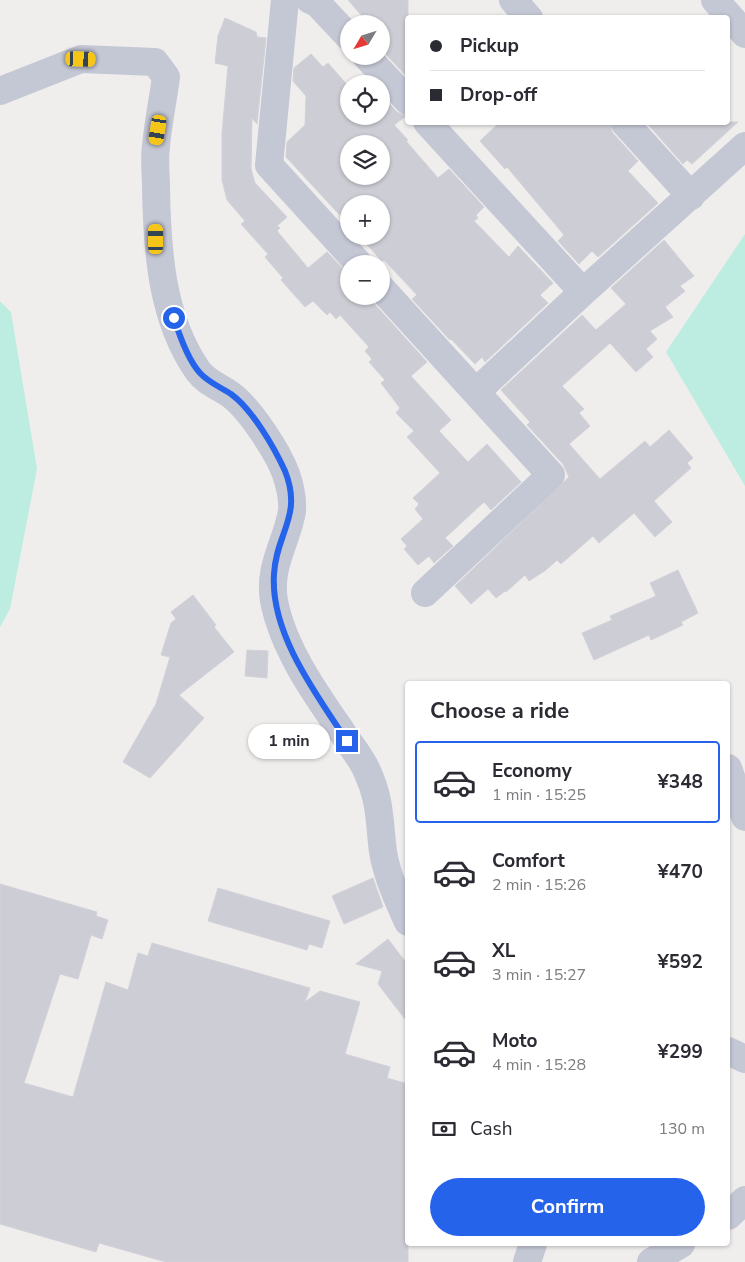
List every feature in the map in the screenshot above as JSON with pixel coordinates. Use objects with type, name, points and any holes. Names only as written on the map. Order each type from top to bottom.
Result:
[{"type":"street","points":[[285,0],[269,165],[351,255]]},
{"type":"street","points":[[310,0],[317,3],[340,27]]},
{"type":"street","points":[[513,0],[526,15]]},
{"type":"street","points":[[715,0],[728,15]]},
{"type":"street","points":[[730,17],[745,34]]},
{"type":"street","points":[[0,91],[81,59],[155,62],[166,77],[155,148],[156,239],[168,300],[180,336],[198,372],[231,395],[249,412],[286,474],[291,495],[292,511],[274,572],[274,599],[280,623],[296,658],[319,699],[366,769],[378,798],[384,854],[394,892],[405,916]]},
{"type":"street","points":[[374,65],[405,98]]},
{"type":"street","points":[[430,125],[583,292]]},
{"type":"street","points":[[627,125],[691,196]]},
{"type":"street","points":[[476,392],[583,292],[745,146]]},
{"type":"street","points":[[390,298],[551,475],[425,593]]},
{"type":"street","points":[[730,776],[738,810]]},
{"type":"street","points":[[730,1052],[745,1059]]},
{"type":"street","points":[[730,1214],[745,1200]]},
{"type":"street","points":[[527,1262],[532,1246]]},
{"type":"street","points":[[651,1262],[678,1246]]},
{"type":"green space","points":[[745,234],[745,486],[666,352]]},
{"type":"green space","points":[[0,301],[11,312],[37,469],[10,609],[0,627]]},
{"type":"building","points":[[348,0],[408,0],[408,15],[405,15],[405,75],[390,59],[390,15],[361,15]]},
{"type":"building","points":[[225,18],[256,32],[257,37],[266,38],[257,124],[252,118],[251,169],[255,183],[287,217],[277,226],[280,228],[277,231],[308,268],[327,252],[340,266],[340,305],[375,305],[427,362],[411,376],[451,420],[439,431],[468,462],[487,444],[521,482],[491,510],[484,502],[445,538],[453,546],[434,563],[429,556],[418,565],[404,549],[407,546],[401,539],[423,519],[415,509],[419,504],[413,498],[440,473],[407,437],[414,431],[396,413],[400,408],[381,383],[385,380],[369,362],[372,359],[365,351],[369,347],[340,315],[336,319],[330,312],[327,315],[313,301],[305,307],[281,280],[283,278],[265,257],[268,254],[241,224],[245,221],[227,200],[222,180],[222,133],[228,66],[215,63],[218,36]]},
{"type":"building","points":[[311,54],[323,67],[328,63],[340,77],[340,125],[390,125],[390,105],[397,112],[405,116],[394,125],[408,140],[406,141],[438,178],[449,169],[484,207],[476,215],[478,218],[474,221],[509,257],[518,246],[553,283],[540,295],[548,303],[485,362],[482,357],[475,364],[450,340],[412,299],[417,295],[390,266],[390,255],[376,255],[367,245],[390,245],[390,195],[340,195],[340,215],[286,157],[287,142],[305,125],[306,96],[293,81],[294,68]]},
{"type":"building","points":[[730,122],[738,122],[692,164],[687,160],[683,164],[649,125],[730,125]]},
{"type":"building","points":[[497,125],[610,125],[612,132],[638,161],[628,171],[658,203],[598,257],[592,251],[579,264],[558,241],[564,235],[507,167],[505,169],[480,141]]},
{"type":"building","points":[[664,240],[694,276],[680,286],[685,291],[665,307],[673,317],[650,331],[657,339],[646,349],[653,357],[636,372],[610,343],[562,386],[584,409],[579,413],[590,426],[569,444],[600,479],[645,441],[650,447],[669,430],[693,458],[687,463],[691,468],[654,501],[672,522],[655,537],[634,513],[599,543],[593,536],[561,564],[557,560],[529,581],[525,575],[506,592],[496,598],[488,589],[471,604],[455,586],[569,477],[563,464],[527,425],[530,422],[501,390],[582,315],[596,330],[626,304],[611,288]]},
{"type":"building","points":[[678,570],[698,613],[681,622],[683,625],[651,640],[649,635],[594,660],[582,633],[612,620],[610,616],[656,596],[650,583]]},
{"type":"building","points":[[193,595],[216,625],[214,627],[234,652],[179,695],[204,718],[150,778],[123,762],[156,704],[170,657],[161,655],[171,623],[176,619],[171,612]]},
{"type":"building","points":[[247,650],[268,651],[267,678],[245,676]]},
{"type":"building","points":[[373,878],[383,907],[344,924],[332,896]]},
{"type":"building","points":[[0,884],[97,912],[96,916],[108,920],[102,939],[91,935],[78,979],[60,974],[24,1083],[73,1097],[106,982],[128,990],[138,953],[148,956],[152,943],[310,988],[305,1002],[320,991],[360,1002],[345,1054],[390,1067],[387,1078],[405,1083],[405,1246],[408,1246],[408,1262],[166,1262],[99,1243],[96,1252],[0,1224]]},
{"type":"building","points":[[218,888],[330,921],[322,948],[309,944],[307,950],[208,921]]},
{"type":"building","points":[[388,939],[405,961],[405,1019],[378,984],[382,971],[356,964]]},
{"type":"route","points":[[174,318],[180,336],[198,372],[231,395],[249,412],[286,474],[291,495],[292,511],[274,572],[274,599],[280,623],[296,658],[319,699],[347,741]]}]
